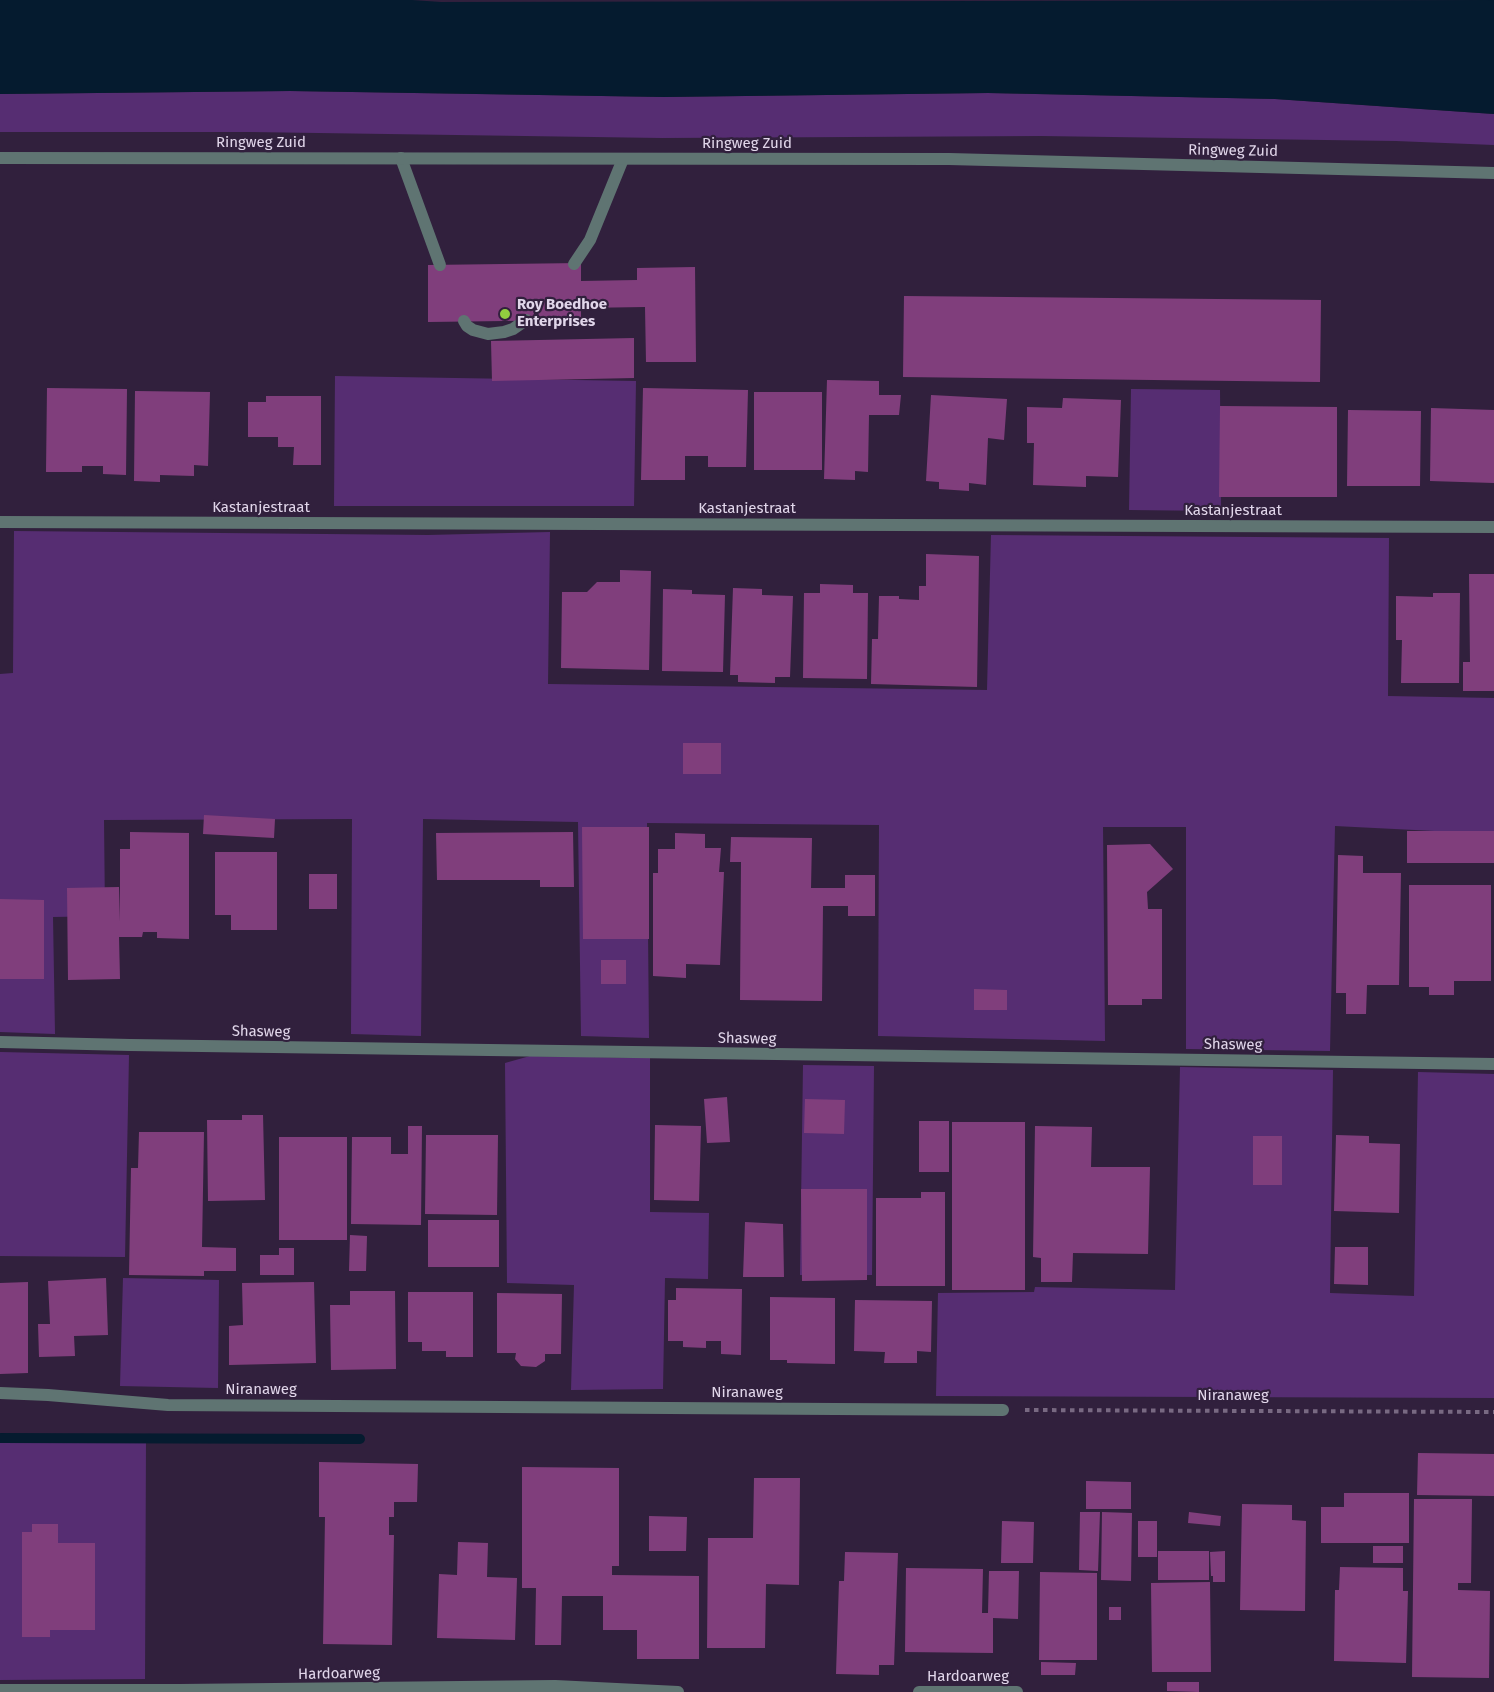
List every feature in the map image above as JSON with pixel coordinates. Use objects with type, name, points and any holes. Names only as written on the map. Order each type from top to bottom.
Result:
[{"type":"street","name":"Ringweg Zuid","points":[[0,158],[950,159],[1494,173]]},
{"type":"street","points":[[401,158],[440,265]]},
{"type":"street","points":[[574,264],[590,240],[622,159]]},
{"type":"street","points":[[464,321],[474,330],[488,333],[513,329],[526,320]]},
{"type":"street","name":"Kastanjestraat","points":[[0,522],[1494,527]]},
{"type":"street","name":"Shasweg","points":[[0,1042],[1494,1064]]},
{"type":"street","name":"Niranaweg","points":[[0,1393],[168,1404],[1003,1410]]},
{"type":"street","name":"Hardoarweg","points":[[0,1690],[555,1686],[678,1692]]},
{"type":"street","name":"Hardoarweg","points":[[919,1692],[1017,1692]]},
{"type":"path","name":"Niranaweg","points":[[1003,1410],[1494,1412]]},
{"type":"shaded area","points":[[290,91],[664,97],[988,93],[1275,99],[1494,114],[1494,145],[1396,141],[1041,136],[662,138],[250,132],[0,132],[0,94]]},
{"type":"shaded area","points":[[335,376],[636,381],[634,506],[334,506]]},
{"type":"shaded area","points":[[1131,389],[1220,390],[1221,511],[1129,510]]},
{"type":"shaded area","points":[[14,531],[428,535],[550,532],[548,684],[987,690],[991,535],[1389,538],[1388,696],[1494,698],[1494,834],[1335,826],[1330,1051],[1186,1049],[1186,827],[1103,827],[1105,1041],[878,1036],[879,825],[647,823],[649,1038],[581,1036],[578,822],[423,819],[421,1036],[351,1034],[352,819],[104,820],[105,916],[53,917],[55,1034],[0,1032],[0,674],[13,673]]},
{"type":"shaded area","points":[[0,1052],[129,1055],[125,1257],[0,1256]]},
{"type":"shaded area","points":[[530,1056],[650,1058],[650,1212],[709,1213],[708,1279],[665,1278],[663,1389],[571,1390],[574,1285],[507,1283],[505,1063]]},
{"type":"shaded area","points":[[803,1065],[874,1066],[872,1275],[800,1275]]},
{"type":"shaded area","points":[[1180,1067],[1333,1070],[1330,1293],[1414,1296],[1418,1072],[1494,1074],[1494,1398],[936,1396],[938,1293],[1034,1292],[1035,1287],[1175,1290]]},
{"type":"shaded area","points":[[123,1278],[219,1280],[218,1388],[120,1386]]},
{"type":"shaded area","points":[[0,1438],[146,1438],[145,1679],[0,1680]]},
{"type":"water","points":[[0,0],[412,0],[441,2],[1494,0],[1494,114],[1275,99],[988,93],[664,97],[290,91],[0,94]]},
{"type":"building","name":"Roy Boedhoe Enterprises","points":[[581,263],[581,281],[637,280],[637,268],[695,267],[696,362],[646,362],[645,307],[581,308],[581,320],[428,322],[428,265]]},
{"type":"building","points":[[904,296],[1321,300],[1320,382],[903,377]]},
{"type":"building","points":[[634,338],[634,378],[492,381],[491,341]]},
{"type":"building","points":[[827,380],[879,381],[879,395],[901,395],[899,415],[869,415],[868,472],[855,471],[855,480],[824,479]]},
{"type":"building","points":[[47,388],[127,389],[126,475],[103,474],[103,466],[82,466],[82,472],[46,472]]},
{"type":"building","points":[[643,388],[748,390],[746,467],[708,467],[708,456],[685,456],[685,480],[641,480]]},
{"type":"building","points":[[135,391],[210,392],[208,466],[194,465],[194,476],[160,475],[160,482],[134,481]]},
{"type":"building","points":[[754,392],[822,392],[822,470],[754,470]]},
{"type":"building","points":[[931,395],[1007,399],[1004,440],[988,438],[986,485],[969,483],[969,491],[939,489],[939,482],[926,481]]},
{"type":"building","points":[[266,396],[321,396],[321,465],[293,465],[294,447],[278,447],[278,437],[248,437],[248,402],[266,402]]},
{"type":"building","points":[[1063,398],[1121,400],[1118,477],[1086,476],[1086,487],[1033,485],[1034,443],[1027,443],[1027,407],[1062,408]]},
{"type":"building","points":[[1220,406],[1337,407],[1337,497],[1219,497]]},
{"type":"building","points":[[1431,408],[1494,410],[1494,483],[1430,481]]},
{"type":"building","points":[[1348,410],[1421,411],[1420,486],[1347,486]]},
{"type":"building","points":[[926,554],[979,556],[977,687],[871,684],[872,639],[878,639],[879,596],[899,596],[899,599],[919,600],[919,586],[926,586]]},
{"type":"building","points":[[620,570],[651,571],[649,670],[561,668],[562,592],[587,592],[597,582],[620,582]]},
{"type":"building","points":[[1469,574],[1494,574],[1494,691],[1463,691],[1463,662],[1470,662]]},
{"type":"building","points":[[820,584],[853,585],[853,593],[868,593],[867,679],[803,678],[804,593],[820,593]]},
{"type":"building","points":[[733,588],[762,589],[762,595],[793,596],[790,677],[775,677],[775,683],[738,682],[738,675],[730,675]]},
{"type":"building","points":[[663,589],[692,590],[692,594],[725,595],[723,672],[662,671]]},
{"type":"building","points":[[1433,593],[1460,593],[1459,683],[1401,683],[1402,640],[1396,640],[1396,596],[1433,597]]},
{"type":"building","points":[[683,743],[721,743],[721,774],[683,774]]},
{"type":"building","points":[[204,815],[275,819],[274,838],[203,834]]},
{"type":"building","points":[[582,827],[649,827],[649,939],[583,939]]},
{"type":"building","points":[[1407,831],[1494,831],[1494,863],[1407,863]]},
{"type":"building","points":[[130,832],[189,833],[189,939],[157,938],[157,932],[143,932],[142,937],[119,937],[120,979],[68,980],[67,888],[119,887],[120,922],[120,849],[130,849]]},
{"type":"building","points":[[573,832],[574,887],[540,887],[540,880],[437,880],[436,833]]},
{"type":"building","points":[[675,833],[705,834],[705,848],[721,848],[719,872],[724,872],[720,965],[686,964],[686,978],[653,976],[653,873],[658,873],[658,849],[675,849]]},
{"type":"building","points":[[731,837],[812,838],[811,888],[845,888],[845,875],[875,875],[875,916],[848,916],[848,906],[823,906],[822,1001],[740,1000],[741,862],[730,862]]},
{"type":"building","points":[[1150,844],[1173,869],[1147,892],[1148,909],[1162,909],[1162,999],[1142,999],[1142,1005],[1108,1005],[1107,845]]},
{"type":"building","points":[[215,852],[277,852],[277,930],[231,930],[231,915],[215,915]]},
{"type":"building","points":[[1338,855],[1363,856],[1363,873],[1401,873],[1399,985],[1367,985],[1366,1014],[1346,1014],[1346,993],[1336,993]]},
{"type":"building","points":[[309,874],[337,874],[337,909],[309,909]]},
{"type":"building","points":[[1409,885],[1491,885],[1491,981],[1454,981],[1454,995],[1429,995],[1429,987],[1409,987]]},
{"type":"building","points":[[0,899],[44,900],[44,979],[0,979]]},
{"type":"building","points":[[601,960],[626,960],[626,984],[601,984]]},
{"type":"building","points":[[974,989],[1007,990],[1007,1010],[974,1010]]},
{"type":"building","points":[[727,1097],[730,1142],[707,1143],[704,1099]]},
{"type":"building","points":[[805,1099],[845,1100],[844,1134],[804,1133]]},
{"type":"building","points":[[242,1115],[263,1115],[265,1200],[208,1201],[207,1120],[242,1120]]},
{"type":"building","points":[[919,1121],[949,1121],[949,1172],[919,1172]]},
{"type":"building","points":[[952,1122],[1025,1122],[1025,1290],[952,1290]]},
{"type":"building","points":[[655,1125],[701,1126],[699,1201],[654,1200]]},
{"type":"building","points":[[408,1126],[422,1126],[421,1225],[351,1224],[352,1137],[391,1137],[391,1154],[408,1154]]},
{"type":"building","points":[[1035,1126],[1092,1127],[1091,1167],[1150,1167],[1148,1254],[1073,1253],[1072,1282],[1041,1282],[1041,1258],[1033,1257]]},
{"type":"building","points":[[139,1132],[204,1132],[202,1247],[236,1248],[236,1271],[204,1271],[204,1276],[129,1275],[131,1168],[138,1168]]},
{"type":"building","points":[[426,1135],[498,1135],[497,1215],[425,1214]]},
{"type":"building","points":[[1336,1135],[1369,1136],[1369,1143],[1400,1144],[1399,1213],[1334,1211]]},
{"type":"building","points":[[1253,1136],[1282,1136],[1282,1185],[1253,1185]]},
{"type":"building","points":[[279,1137],[347,1137],[347,1240],[279,1240]]},
{"type":"building","points":[[801,1189],[867,1189],[867,1280],[802,1281]]},
{"type":"building","points":[[921,1192],[945,1192],[945,1286],[876,1286],[876,1198],[921,1198]]},
{"type":"building","points":[[428,1220],[499,1220],[499,1267],[428,1267]]},
{"type":"building","points":[[745,1222],[783,1224],[784,1277],[743,1277]]},
{"type":"building","points":[[350,1235],[367,1236],[366,1271],[349,1271]]},
{"type":"building","points":[[1335,1247],[1368,1247],[1368,1285],[1334,1284]]},
{"type":"building","points":[[279,1248],[294,1248],[294,1275],[260,1275],[260,1255],[279,1255]]},
{"type":"building","points":[[106,1278],[108,1335],[74,1336],[75,1356],[39,1357],[38,1324],[50,1324],[48,1281]]},
{"type":"building","points":[[28,1282],[28,1373],[0,1374],[0,1283]]},
{"type":"building","points":[[314,1282],[316,1363],[229,1365],[229,1326],[243,1325],[242,1283]]},
{"type":"building","points":[[676,1288],[742,1289],[741,1355],[721,1354],[721,1341],[706,1341],[706,1348],[683,1347],[683,1341],[668,1341],[668,1300],[676,1300]]},
{"type":"building","points":[[350,1291],[395,1291],[396,1369],[331,1370],[330,1305],[350,1305]]},
{"type":"building","points":[[408,1292],[473,1292],[473,1357],[446,1357],[446,1351],[422,1351],[422,1342],[408,1342]]},
{"type":"building","points":[[497,1293],[562,1294],[561,1354],[545,1354],[545,1361],[536,1367],[521,1366],[515,1359],[516,1353],[497,1353]]},
{"type":"building","points":[[770,1297],[835,1298],[835,1364],[787,1363],[787,1360],[770,1360]]},
{"type":"building","points":[[855,1300],[932,1301],[931,1352],[917,1351],[917,1363],[884,1363],[885,1352],[854,1351]]},
{"type":"building","points":[[1418,1453],[1494,1454],[1494,1496],[1417,1495]]},
{"type":"building","points":[[319,1462],[418,1464],[417,1502],[394,1502],[394,1517],[389,1517],[389,1535],[394,1535],[392,1645],[323,1644],[325,1517],[319,1517]]},
{"type":"building","points":[[522,1467],[619,1468],[619,1566],[612,1566],[612,1575],[699,1576],[699,1659],[637,1659],[637,1630],[603,1630],[603,1596],[562,1596],[561,1645],[535,1645],[536,1588],[522,1588]]},
{"type":"building","points":[[754,1478],[800,1478],[799,1585],[766,1584],[765,1648],[707,1648],[708,1538],[753,1538]]},
{"type":"building","points":[[1086,1481],[1131,1482],[1131,1509],[1086,1509]]},
{"type":"building","points":[[1344,1493],[1409,1493],[1409,1543],[1321,1543],[1321,1507],[1344,1507]]},
{"type":"building","points":[[1414,1499],[1472,1499],[1471,1583],[1458,1583],[1458,1590],[1490,1591],[1489,1678],[1412,1677]]},
{"type":"building","points":[[1242,1504],[1292,1505],[1292,1520],[1306,1521],[1305,1611],[1240,1610]]},
{"type":"building","points":[[1080,1512],[1100,1512],[1098,1571],[1079,1570]]},
{"type":"building","points":[[1102,1512],[1132,1513],[1131,1581],[1101,1580]]},
{"type":"building","points":[[1189,1512],[1221,1516],[1220,1526],[1188,1523]]},
{"type":"building","points":[[649,1516],[687,1517],[686,1551],[649,1551]]},
{"type":"building","points":[[1002,1521],[1034,1522],[1033,1563],[1001,1563]]},
{"type":"building","points":[[1138,1521],[1157,1521],[1157,1557],[1138,1557]]},
{"type":"building","points":[[32,1524],[58,1524],[58,1543],[95,1543],[95,1630],[50,1630],[50,1637],[22,1637],[22,1532],[32,1532]]},
{"type":"building","points":[[458,1542],[488,1543],[487,1577],[517,1578],[515,1640],[437,1638],[439,1574],[457,1575]]},
{"type":"building","points":[[1373,1546],[1403,1546],[1403,1563],[1373,1563]]},
{"type":"building","points":[[1158,1551],[1209,1551],[1209,1580],[1158,1580]]},
{"type":"building","points":[[1225,1551],[1225,1582],[1213,1582],[1210,1552]]},
{"type":"building","points":[[845,1552],[898,1553],[894,1665],[879,1665],[879,1675],[836,1674],[839,1581],[844,1581]]},
{"type":"building","points":[[1340,1567],[1403,1568],[1403,1591],[1408,1591],[1406,1663],[1334,1661],[1335,1590],[1339,1590]]},
{"type":"building","points":[[906,1568],[983,1569],[982,1613],[988,1613],[989,1571],[1019,1571],[1018,1619],[993,1618],[993,1653],[905,1652]]},
{"type":"building","points":[[1040,1572],[1097,1573],[1097,1660],[1039,1660]]},
{"type":"building","points":[[1210,1582],[1211,1672],[1152,1672],[1151,1583]]},
{"type":"building","points":[[1109,1607],[1121,1607],[1121,1620],[1109,1620]]},
{"type":"building","points":[[1041,1662],[1076,1663],[1075,1675],[1041,1675]]},
{"type":"building","points":[[1167,1682],[1199,1682],[1199,1692],[1167,1691]]},
{"type":"waterway","points":[[0,1438],[360,1439]]},
{"type":"place","name":"Roy Boedhoe Enterprises","points":[[505,314]]}]
